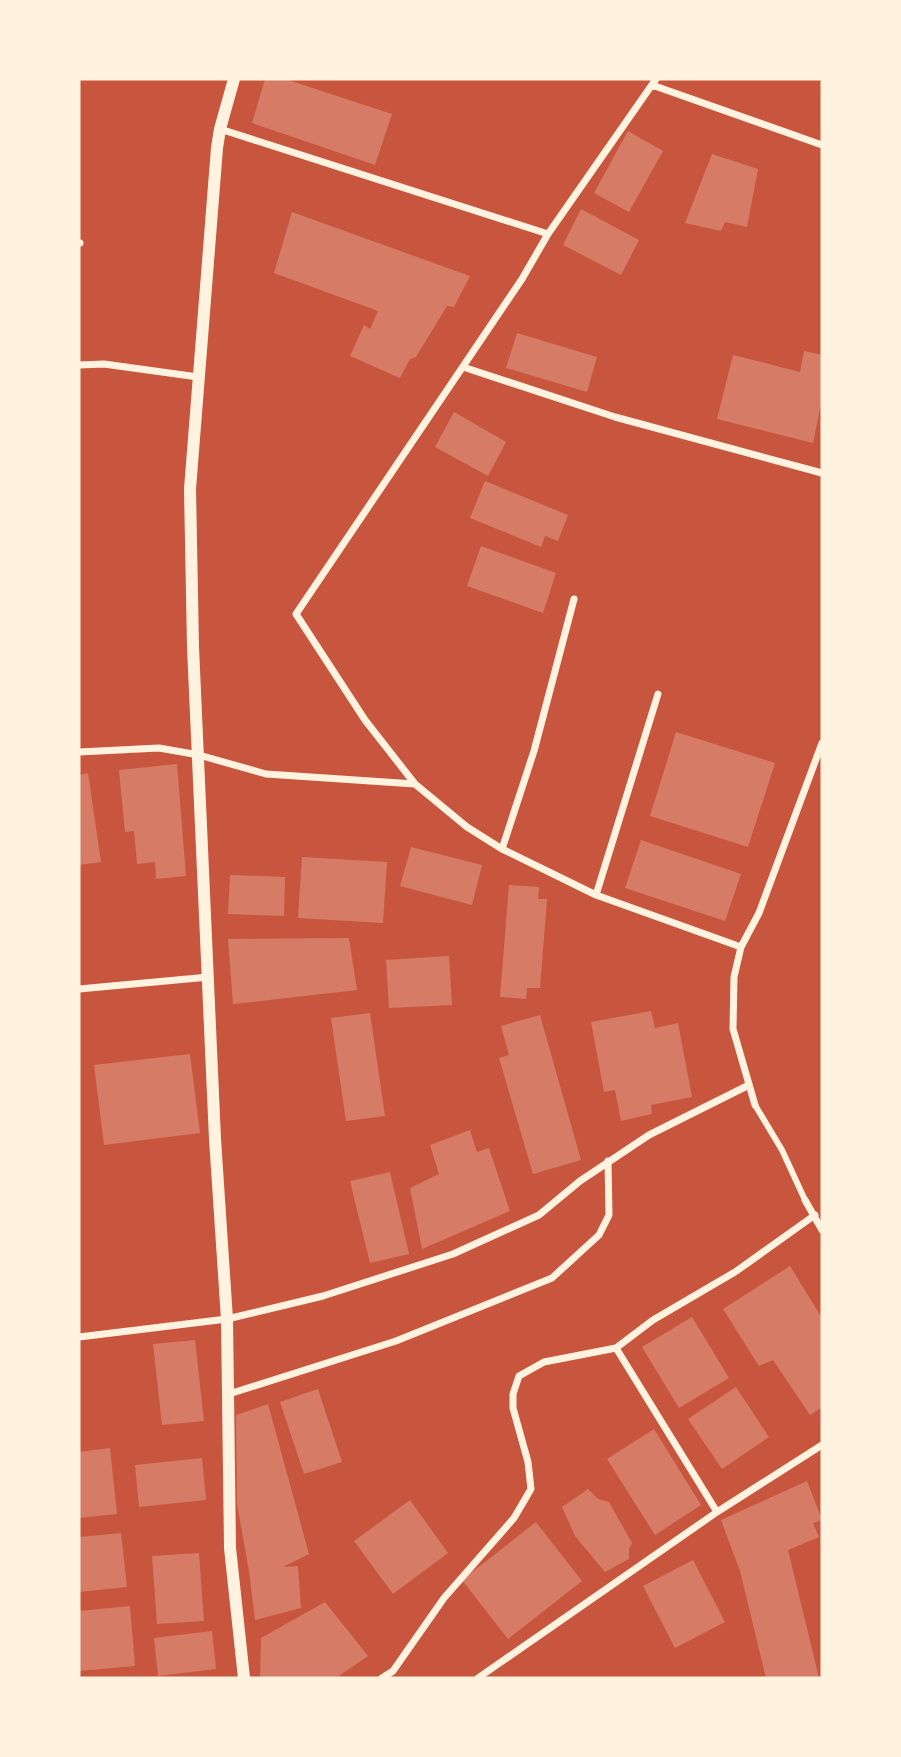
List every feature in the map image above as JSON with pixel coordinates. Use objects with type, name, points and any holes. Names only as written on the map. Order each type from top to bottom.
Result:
[{"type":"street","points":[[234,79],[220,129],[190,489],[193,647],[215,1139],[227,1319],[230,1548],[244,1678]]},
{"type":"street","points":[[741,947],[596,895],[502,849],[467,827],[415,784],[365,720],[296,614],[522,279],[548,234],[654,82],[822,145]]},
{"type":"street","points":[[220,129],[548,234]]},
{"type":"street","points":[[79,365],[104,364],[198,377]]},
{"type":"street","points":[[463,367],[615,417],[822,473]]},
{"type":"street","points":[[502,849],[534,751],[574,599]]},
{"type":"street","points":[[596,895],[658,694]]},
{"type":"street","points":[[822,743],[759,913],[741,947],[734,977],[733,1029],[755,1105],[782,1150],[822,1230]]},
{"type":"street","points":[[79,752],[159,748],[199,755],[266,774],[415,784]]},
{"type":"street","points":[[79,989],[209,977]]},
{"type":"street","points":[[79,1337],[227,1319],[323,1296],[453,1254],[539,1215],[608,1161],[649,1135],[749,1085]]},
{"type":"street","points":[[229,1394],[396,1341],[552,1278],[599,1235],[609,1215],[608,1161]]},
{"type":"street","points":[[382,1678],[393,1671],[444,1598],[514,1518],[531,1489],[513,1408],[513,1394],[519,1376],[544,1362],[616,1348],[653,1321],[735,1272],[815,1215]]},
{"type":"street","points":[[616,1348],[717,1512]]},
{"type":"street","points":[[478,1678],[717,1512],[822,1445]]},
{"type":"street","points":[[393,1671],[400,1678]]},
{"type":"building","points":[[265,79],[285,79],[392,114],[375,165],[252,123]]},
{"type":"building","points":[[628,131],[663,151],[629,212],[594,193]]},
{"type":"building","points":[[712,154],[758,169],[747,227],[725,222],[721,231],[685,223]]},
{"type":"building","points":[[581,209],[639,240],[621,275],[563,245]]},
{"type":"building","points":[[292,212],[470,276],[454,307],[447,306],[400,378],[350,356],[364,325],[370,329],[378,311],[274,273]]},
{"type":"building","points":[[517,333],[597,357],[587,392],[506,368]]},
{"type":"building","points":[[804,351],[822,355],[822,399],[813,443],[717,419],[733,355],[800,372]]},
{"type":"building","points":[[454,412],[506,442],[488,476],[435,447]]},
{"type":"building","points":[[485,481],[568,515],[558,541],[545,536],[541,547],[470,518]]},
{"type":"building","points":[[481,546],[556,573],[543,613],[467,586]]},
{"type":"building","points":[[676,732],[775,763],[748,847],[650,816]]},
{"type":"building","points":[[177,764],[186,876],[156,879],[155,862],[137,864],[134,831],[125,832],[119,770]]},
{"type":"building","points":[[88,773],[101,862],[79,865],[79,775]]},
{"type":"building","points":[[641,840],[741,874],[725,921],[625,888]]},
{"type":"building","points":[[411,847],[482,865],[472,905],[400,886]]},
{"type":"building","points":[[302,857],[387,862],[383,923],[298,918]]},
{"type":"building","points":[[230,875],[285,877],[284,916],[228,914]]},
{"type":"building","points":[[509,885],[539,887],[538,899],[547,899],[540,988],[527,988],[526,999],[500,997]]},
{"type":"building","points":[[349,938],[357,990],[233,1004],[228,939]]},
{"type":"building","points":[[449,956],[452,1005],[389,1008],[386,960]]},
{"type":"building","points":[[651,1011],[655,1028],[678,1023],[692,1097],[651,1105],[652,1114],[621,1121],[615,1090],[604,1092],[591,1022]]},
{"type":"building","points":[[370,1013],[385,1116],[346,1121],[331,1018]]},
{"type":"building","points":[[540,1015],[581,1160],[533,1174],[499,1058],[509,1055],[501,1026]]},
{"type":"building","points":[[190,1054],[200,1133],[104,1145],[94,1065]]},
{"type":"building","points":[[470,1130],[477,1152],[489,1148],[510,1211],[422,1249],[410,1188],[439,1174],[430,1145]]},
{"type":"building","points":[[390,1172],[409,1254],[370,1263],[350,1181]]},
{"type":"building","points":[[790,1266],[822,1318],[822,1407],[810,1415],[773,1360],[759,1366],[723,1309]]},
{"type":"building","points":[[692,1317],[729,1378],[679,1408],[642,1347]]},
{"type":"building","points":[[195,1340],[204,1421],[162,1425],[153,1344]]},
{"type":"building","points":[[736,1387],[769,1437],[722,1469],[688,1419]]},
{"type":"building","points":[[318,1389],[342,1462],[304,1474],[280,1402]]},
{"type":"building","points":[[268,1404],[309,1554],[283,1567],[298,1566],[301,1608],[255,1620],[237,1504],[236,1415]]},
{"type":"building","points":[[654,1429],[701,1505],[655,1535],[607,1459]]},
{"type":"building","points":[[110,1448],[117,1514],[79,1518],[79,1452]]},
{"type":"building","points":[[202,1458],[206,1500],[139,1507],[135,1465]]},
{"type":"building","points":[[807,1481],[822,1520],[813,1523],[819,1537],[788,1550],[819,1678],[766,1678],[740,1571],[721,1520]]},
{"type":"building","points":[[588,1489],[598,1499],[609,1502],[632,1543],[629,1559],[605,1572],[575,1536],[562,1507]]},
{"type":"building","points":[[410,1500],[448,1553],[393,1594],[354,1541]]},
{"type":"building","points":[[536,1522],[582,1581],[508,1639],[462,1580]]},
{"type":"building","points":[[121,1533],[127,1587],[79,1592],[79,1537]]},
{"type":"building","points":[[199,1553],[204,1621],[157,1624],[152,1556]]},
{"type":"building","points":[[693,1560],[725,1622],[675,1648],[643,1586]]},
{"type":"building","points":[[325,1602],[368,1656],[336,1678],[260,1678],[261,1638]]},
{"type":"building","points":[[130,1606],[135,1666],[79,1671],[79,1611]]},
{"type":"building","points":[[212,1631],[216,1669],[158,1676],[154,1638]]}]
